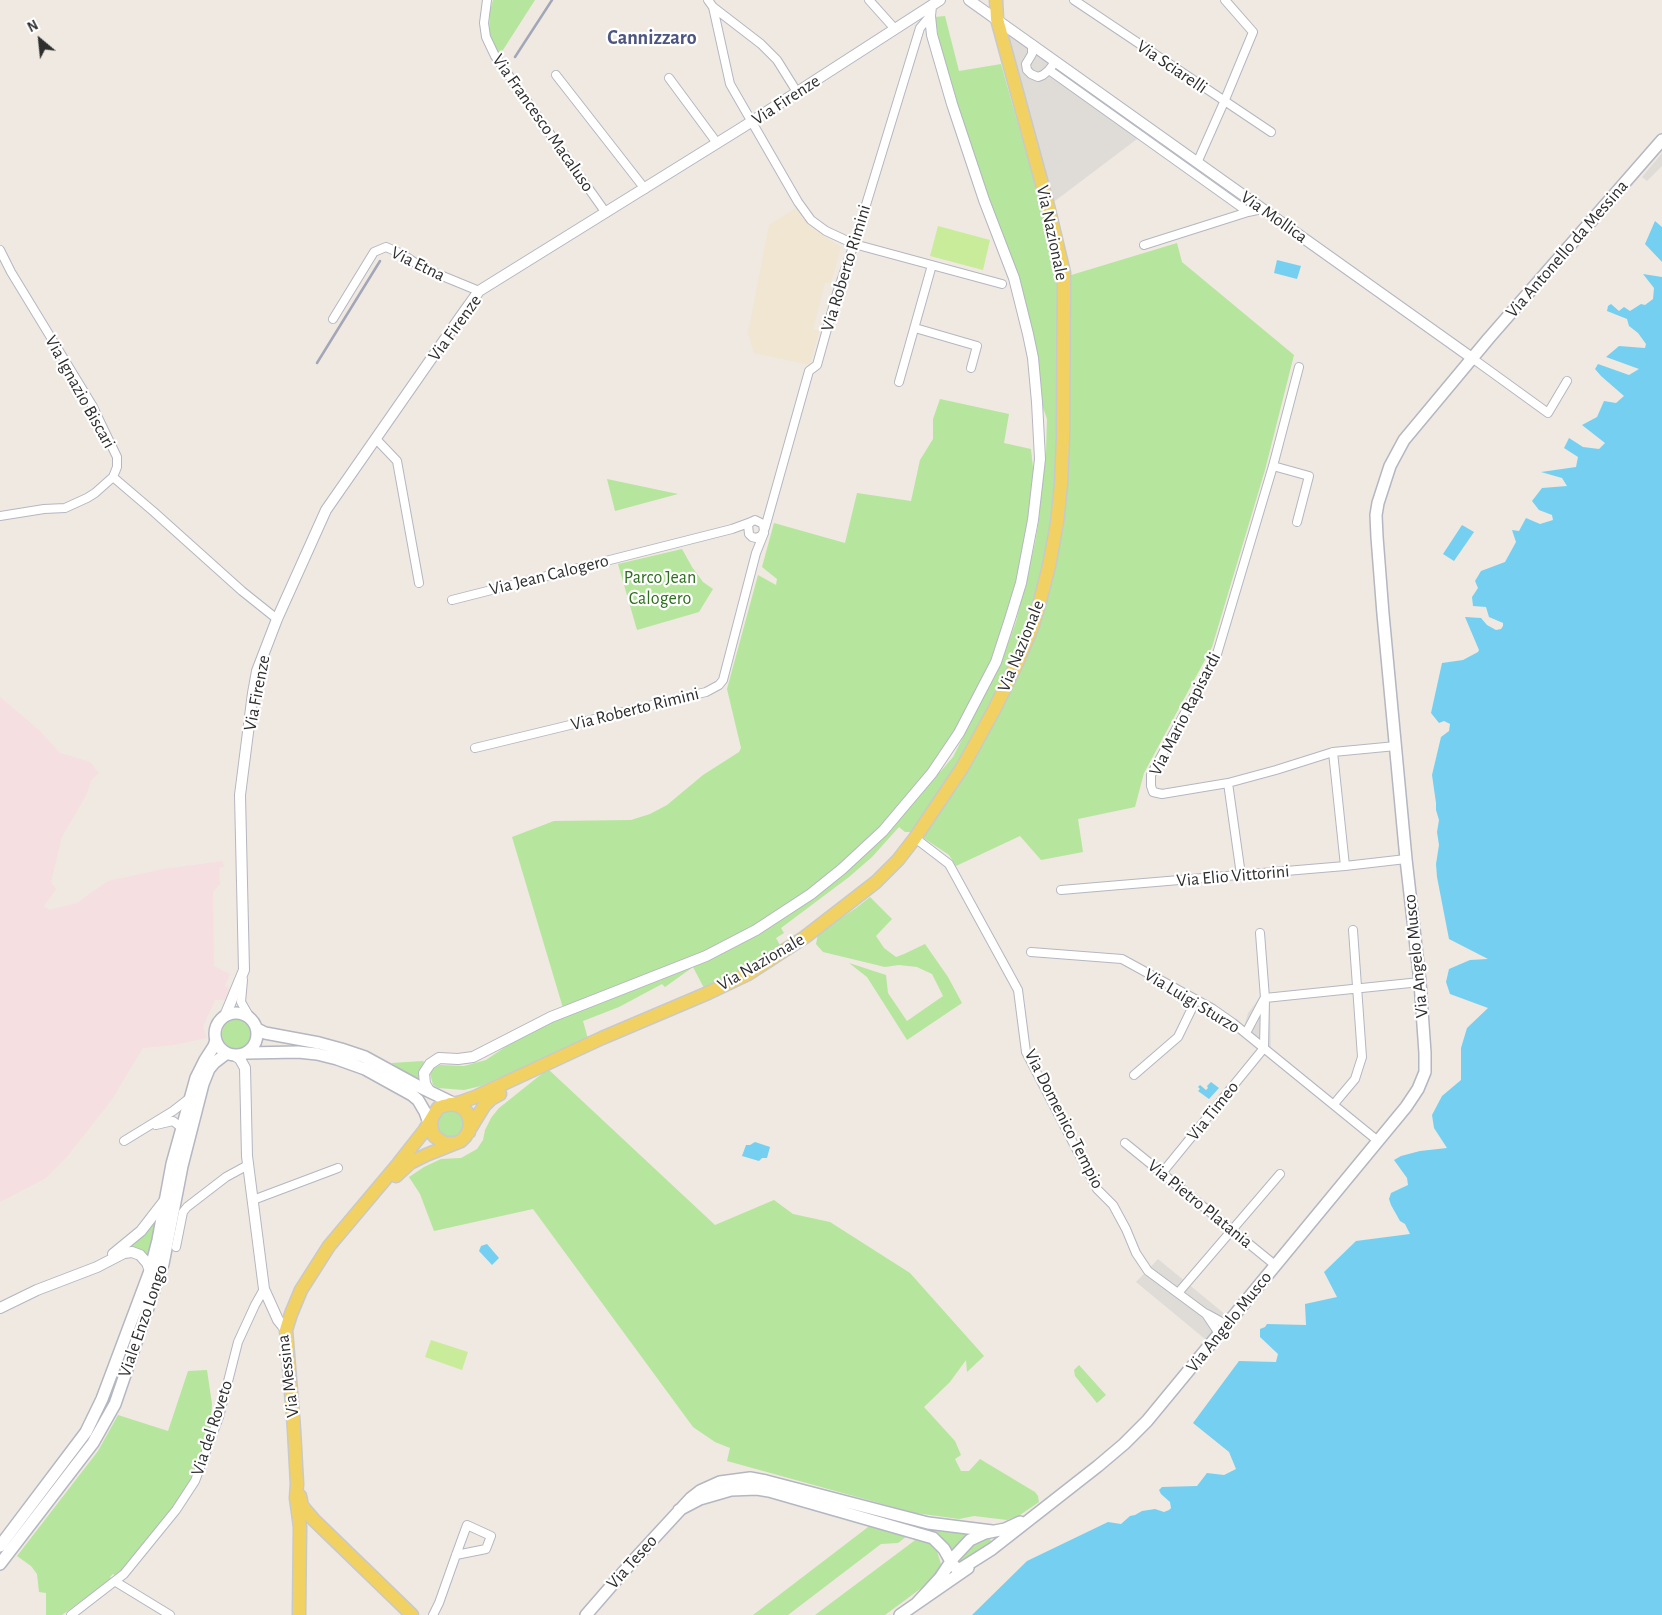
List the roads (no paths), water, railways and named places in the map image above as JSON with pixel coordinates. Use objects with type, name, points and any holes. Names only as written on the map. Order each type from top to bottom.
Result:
[{"type":"main road","name":"Via Nazionale","points":[[544,1064],[748,974],[806,937],[876,882],[916,838],[962,768],[1018,661],[1033,625],[1049,566],[1057,523],[1063,438],[1064,273],[1048,206],[997,19],[996,0]]},
{"type":"main road","name":"Via Antonello da Messina","points":[[1472,358],[1662,140]]},
{"type":"main road","name":"Via Angelo Musco","points":[[1048,1505],[1124,1444],[1147,1421],[1378,1140],[1418,1089],[1425,1072],[1426,1054],[1420,982],[1406,859],[1376,516],[1378,503],[1390,466],[1404,440],[1472,358]]},
{"type":"main road","points":[[455,1143],[444,1143],[438,1140],[422,1106],[412,1095],[403,1092],[372,1073],[337,1059],[298,1052],[230,1054],[220,1048],[216,1040],[217,1026],[225,1016],[235,1012],[249,1016],[258,1029],[265,1033],[334,1047],[365,1057],[467,1112],[470,1122],[469,1132]]},
{"type":"main road","points":[[247,1053],[257,1041],[258,1029]]},
{"type":"main road","name":"Viale Enzo Longo","points":[[0,1546],[86,1432],[102,1399],[150,1271],[158,1240],[172,1164],[182,1128],[200,1069],[216,1040]]},
{"type":"main road","name":"Viale Enzo Longo","points":[[0,1564],[94,1443],[115,1404],[163,1264],[182,1166],[204,1084],[209,1070],[214,1063],[230,1054]]},
{"type":"main road","points":[[286,1330],[301,1290],[314,1267],[329,1246],[431,1123],[438,1108],[450,1103],[461,1102],[544,1064]]},
{"type":"main road","points":[[364,1204],[410,1163],[466,1137],[484,1106],[491,1099],[544,1064]]},
{"type":"main road","points":[[398,1164],[420,1125],[418,1110],[403,1092]]},
{"type":"main road","points":[[426,1155],[457,1151],[470,1144],[475,1137],[482,1116],[500,1094]]},
{"type":"main road","name":"Via Messina","points":[[286,1330],[297,1484],[296,1498],[300,1528],[299,1615]]},
{"type":"main road","name":"Via Teseo","points":[[586,1615],[679,1510],[700,1491],[720,1482],[750,1478],[792,1487],[928,1523],[992,1531]]},
{"type":"main road","points":[[297,1484],[301,1503],[314,1520],[412,1615]]},
{"type":"main road","points":[[679,1510],[715,1494],[742,1489],[757,1489],[789,1496],[933,1538],[937,1541],[948,1568]]},
{"type":"main road","points":[[917,1603],[970,1540],[1018,1523],[1048,1505]]},
{"type":"main road","points":[[900,1615],[960,1574],[1048,1505]]},
{"type":"main road","points":[[300,1528],[304,1518],[314,1520]]},
{"type":"main road","points":[[948,1568],[960,1569],[980,1558],[994,1543],[992,1531]]},
{"type":"street","name":"Via Francesco Macaluso","points":[[487,0],[484,23],[486,37],[494,56],[606,213]]},
{"type":"street","points":[[708,0],[713,7],[761,44],[777,60],[797,92]]},
{"type":"street","points":[[869,0],[895,29]]},
{"type":"street","name":"Via Firenze","points":[[244,970],[244,904],[240,795],[257,671],[277,619],[326,510],[461,316],[480,291],[751,122],[940,0]]},
{"type":"street","name":"Via Mollica","points":[[969,0],[1032,44],[1052,66],[1197,163],[1548,413],[1567,381]]},
{"type":"street","name":"Via Sciarelli","points":[[1074,0],[1271,132]]},
{"type":"street","points":[[1197,163],[1253,32],[1225,0]]},
{"type":"street","points":[[713,7],[730,84],[798,202],[811,220],[826,231],[854,244],[1002,284]]},
{"type":"street","points":[[920,28],[930,8]]},
{"type":"street","points":[[430,1092],[425,1084],[424,1073],[430,1064],[439,1058],[458,1059],[473,1057],[551,1017],[706,956],[756,930],[810,894],[842,869],[883,831],[932,773],[959,733],[996,662],[1021,583],[1034,520],[1040,459],[1035,376],[1028,334],[1014,278],[984,200],[952,104],[932,35],[930,8]]},
{"type":"street","points":[[916,15],[920,28]]},
{"type":"street","name":"Via Roberto Rimini","points":[[475,748],[706,692],[719,685],[723,680],[756,553],[764,531],[809,371],[817,365],[837,293],[854,244],[920,28]]},
{"type":"street","points":[[1032,44],[1032,54],[1026,64],[1027,70],[1032,74],[1044,75],[1052,66],[1141,136],[1248,212]]},
{"type":"street","points":[[556,75],[645,188]]},
{"type":"street","points":[[669,78],[717,143]]},
{"type":"street","points":[[1144,245],[1262,209]]},
{"type":"street","name":"Via Etna","points":[[333,319],[374,252],[386,247],[423,268],[480,291]]},
{"type":"street","name":"Via Ignazio Biscari","points":[[0,250],[11,272],[92,405],[117,457],[117,467],[113,477]]},
{"type":"street","points":[[899,382],[932,265]]},
{"type":"street","points":[[914,328],[977,346],[971,368]]},
{"type":"street","name":"Via Mario Rapisardi","points":[[1299,367],[1273,466],[1217,654],[1151,775],[1151,786],[1153,792],[1162,794],[1228,783],[1334,752],[1396,746]]},
{"type":"street","points":[[376,439],[397,461],[420,583]]},
{"type":"street","points":[[1273,466],[1309,476],[1297,522]]},
{"type":"street","points":[[0,516],[44,509],[65,508],[87,498],[113,477],[242,591],[277,619]]},
{"type":"street","points":[[756,553],[755,542],[750,535],[748,525],[765,513],[770,505]]},
{"type":"street","points":[[732,529],[756,538],[764,531],[760,521],[753,521]]},
{"type":"street","name":"Via Jean Calogero","points":[[452,600],[732,529],[753,521]]},
{"type":"street","points":[[1334,752],[1345,866]]},
{"type":"street","points":[[1228,783],[1241,875]]},
{"type":"street","name":"Via Domenico Tempio","points":[[916,838],[949,864],[1018,990],[1026,1052],[1097,1189],[1113,1204],[1136,1253],[1148,1271],[1178,1293]]},
{"type":"street","name":"Via Elio Vittorini","points":[[1061,890],[1345,866],[1406,859]]},
{"type":"street","points":[[1334,1104],[1355,1079],[1362,1057],[1353,930]]},
{"type":"street","points":[[1260,933],[1265,998],[1264,1048]]},
{"type":"street","name":"Via Luigi Sturzo","points":[[1031,952],[1122,959],[1213,1009],[1246,1033],[1378,1140]]},
{"type":"street","points":[[225,1016],[244,970]]},
{"type":"street","points":[[244,970],[241,1002],[249,1016]]},
{"type":"street","points":[[1265,998],[1420,982]]},
{"type":"street","points":[[1246,1033],[1265,998]]},
{"type":"street","points":[[1134,1074],[1178,1037],[1196,1000]]},
{"type":"street","name":"Via Timeo","points":[[1162,1173],[1264,1048]]},
{"type":"street","name":"Via Messina","points":[[230,1054],[240,1059],[245,1068],[248,1165],[264,1289],[278,1320],[286,1330]]},
{"type":"street","points":[[124,1142],[150,1127],[191,1097]]},
{"type":"street","points":[[150,1127],[173,1121],[182,1128]]},
{"type":"street","name":"Via Pietro Platania","points":[[1124,1143],[1275,1265]]},
{"type":"street","points":[[176,1247],[183,1212],[187,1207],[226,1177],[248,1165]]},
{"type":"street","points":[[253,1200],[338,1168]]},
{"type":"street","points":[[1224,1329],[1178,1293],[1280,1174]]},
{"type":"street","points":[[97,1267],[141,1231],[166,1199]]},
{"type":"street","points":[[0,1308],[36,1290],[97,1267],[119,1255],[132,1252],[143,1258],[150,1271]]},
{"type":"street","name":"Via del Roveto","points":[[71,1615],[116,1582],[133,1564],[176,1510],[195,1481],[219,1418],[238,1342],[264,1289]]},
{"type":"street","points":[[434,1615],[467,1526],[491,1536],[486,1549],[456,1556]]},
{"type":"street","points":[[116,1582],[170,1615]]},
{"type":"water","points":[[1655,221],[1662,227],[1662,262],[1645,244]]},
{"type":"water","points":[[1277,260],[1301,266],[1297,279],[1274,273]]},
{"type":"water","points":[[1643,274],[1662,277],[1662,1615],[972,1615],[1027,1561],[1108,1522],[1121,1524],[1130,1516],[1142,1511],[1155,1509],[1164,1512],[1169,1510],[1171,1508],[1170,1502],[1159,1490],[1162,1487],[1197,1486],[1207,1473],[1224,1475],[1236,1469],[1229,1452],[1193,1423],[1239,1361],[1276,1362],[1278,1354],[1260,1337],[1260,1329],[1267,1324],[1306,1325],[1305,1304],[1337,1297],[1324,1272],[1356,1241],[1410,1234],[1405,1224],[1400,1221],[1389,1199],[1391,1193],[1408,1185],[1407,1178],[1394,1160],[1420,1151],[1447,1148],[1434,1128],[1432,1115],[1442,1096],[1461,1080],[1461,1048],[1467,1028],[1488,1008],[1450,994],[1446,982],[1449,969],[1470,960],[1488,959],[1449,939],[1437,877],[1436,864],[1439,845],[1437,832],[1439,820],[1432,775],[1441,737],[1449,731],[1450,724],[1444,721],[1439,723],[1431,713],[1442,663],[1463,660],[1479,650],[1465,617],[1481,618],[1487,625],[1496,630],[1501,629],[1503,626],[1503,623],[1489,617],[1486,607],[1473,606],[1472,597],[1478,588],[1475,581],[1481,571],[1505,562],[1516,542],[1512,530],[1519,531],[1526,518],[1540,524],[1553,520],[1552,515],[1539,510],[1532,501],[1542,488],[1567,486],[1562,478],[1541,472],[1576,467],[1578,457],[1564,448],[1569,438],[1583,447],[1599,449],[1605,443],[1582,425],[1597,417],[1604,401],[1616,403],[1624,396],[1595,369],[1598,364],[1629,375],[1639,369],[1606,357],[1619,346],[1645,348],[1646,344],[1638,333],[1629,326],[1627,319],[1607,311],[1608,306],[1611,304],[1619,311],[1624,307],[1630,311],[1641,304],[1645,305],[1653,299],[1654,288]]},
{"type":"water","points":[[1462,525],[1474,532],[1454,561],[1443,554]]},
{"type":"water","points":[[1211,1082],[1219,1088],[1209,1099],[1198,1091],[1200,1089],[1198,1087],[1200,1085],[1206,1090]]},
{"type":"water","points":[[755,1142],[770,1147],[767,1158],[762,1158],[759,1161],[742,1156],[746,1145]]},
{"type":"water","points":[[487,1244],[499,1258],[492,1265],[479,1251],[481,1246]]},
{"type":"railway","points":[[515,57],[552,0]]},
{"type":"railway","points":[[317,363],[380,261]]},
{"type":"district","name":"Cannizzaro","points":[[652,38]]},
{"type":"park label","name":"Parco Jean Calogero","points":[[660,588]]}]
